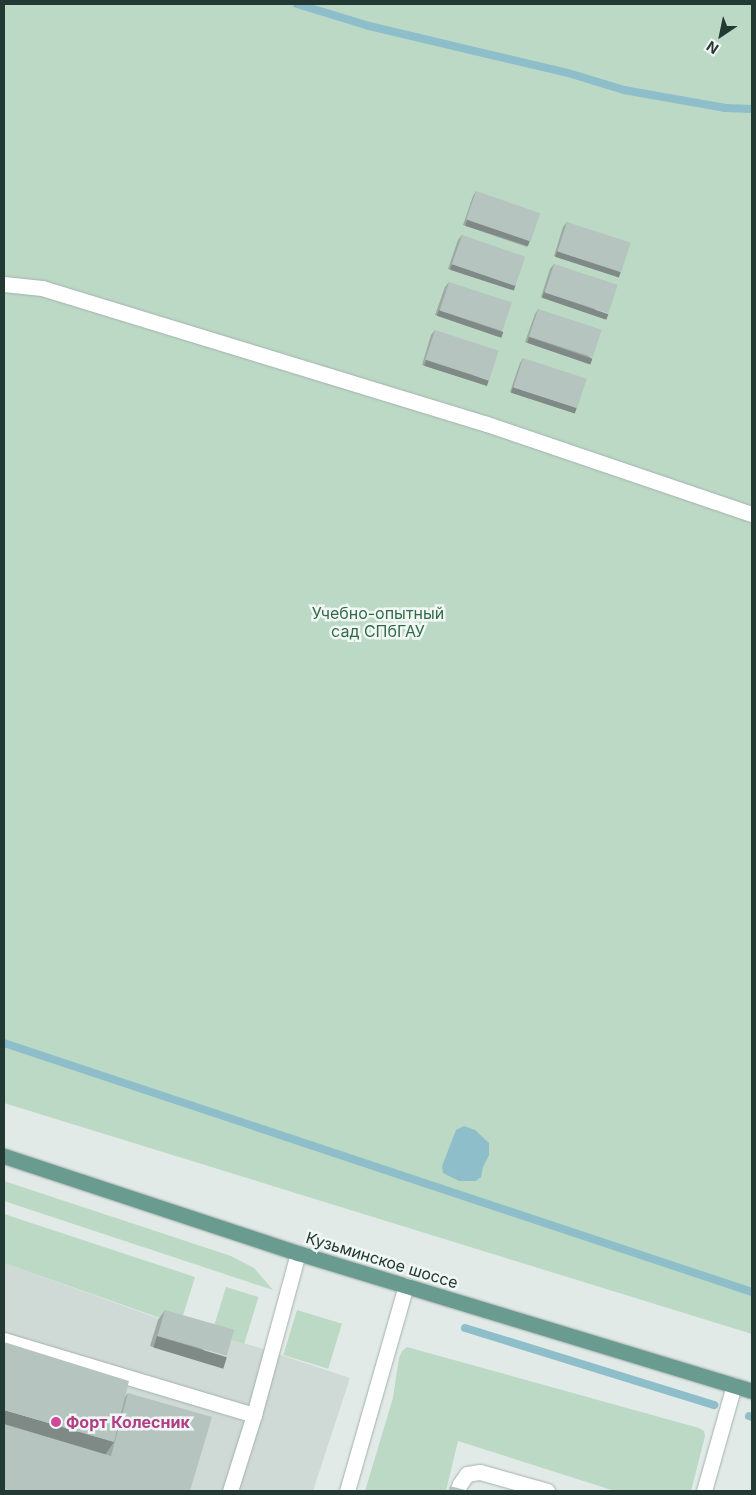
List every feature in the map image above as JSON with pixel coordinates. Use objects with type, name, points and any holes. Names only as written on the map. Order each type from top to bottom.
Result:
[{"type":"main road","name":"Кузьминское шоссе","points":[[4,1156],[298,1252],[752,1391]]},
{"type":"street","points":[[4,284],[42,288],[431,406],[752,514]]},
{"type":"street","points":[[230,1491],[254,1415],[298,1252]]},
{"type":"street","points":[[347,1491],[406,1285]]},
{"type":"street","points":[[4,1340],[254,1415]]},
{"type":"street","points":[[704,1491],[734,1385]]},
{"type":"street","points":[[458,1491],[460,1484],[467,1474],[480,1472],[546,1491]]},
{"type":"shaded area","points":[[4,1263],[160,1319],[260,1348],[350,1378],[313,1491],[4,1491]]},
{"type":"green space","name":"Учебно-опытный сад СПбГАУ","points":[[4,4],[752,4],[752,1334],[4,1103]]},
{"type":"green space","points":[[4,1181],[231,1256],[254,1268],[273,1290],[4,1201]]},
{"type":"green space","points":[[4,1214],[195,1277],[180,1325],[4,1263]]},
{"type":"green space","points":[[226,1287],[259,1297],[244,1344],[212,1334]]},
{"type":"green space","points":[[297,1310],[342,1324],[328,1369],[283,1355]]},
{"type":"green space","points":[[407,1347],[699,1428],[704,1431],[705,1436],[691,1491],[615,1491],[458,1441],[446,1491],[365,1491],[393,1398],[399,1358],[402,1351]]},
{"type":"water","points":[[464,1126],[475,1130],[489,1143],[489,1155],[483,1167],[481,1177],[476,1181],[459,1181],[443,1173],[442,1166],[456,1130]]},
{"type":"building","points":[[476,191],[540,213],[531,242],[466,219]]},
{"type":"building","points":[[567,222],[631,243],[621,272],[557,251]]},
{"type":"building","points":[[462,235],[525,257],[515,286],[452,264]]},
{"type":"building","points":[[554,264],[618,285],[608,313],[545,293]]},
{"type":"building","points":[[449,282],[512,302],[502,331],[440,311]]},
{"type":"building","points":[[538,309],[602,330],[593,357],[529,337]]},
{"type":"building","points":[[435,330],[499,351],[489,380],[425,359]]},
{"type":"building","points":[[523,358],[587,379],[577,408],[513,387]]},
{"type":"building","points":[[165,1310],[234,1330],[227,1356],[158,1336]]},
{"type":"building","points":[[4,1342],[129,1381],[114,1442],[4,1410]]},
{"type":"building","points":[[128,1393],[212,1417],[190,1491],[4,1491],[4,1424],[111,1456]]},
{"type":"building","points":[[450,1486],[469,1491],[449,1491]]},
{"type":"waterway","points":[[297,4],[369,26],[568,73],[624,90],[725,108],[752,109]]},
{"type":"waterway","points":[[4,1043],[752,1292]]},
{"type":"waterway","points":[[465,1328],[714,1405]]},
{"type":"place","name":"Форт Колесник","points":[[56,1422]]}]
